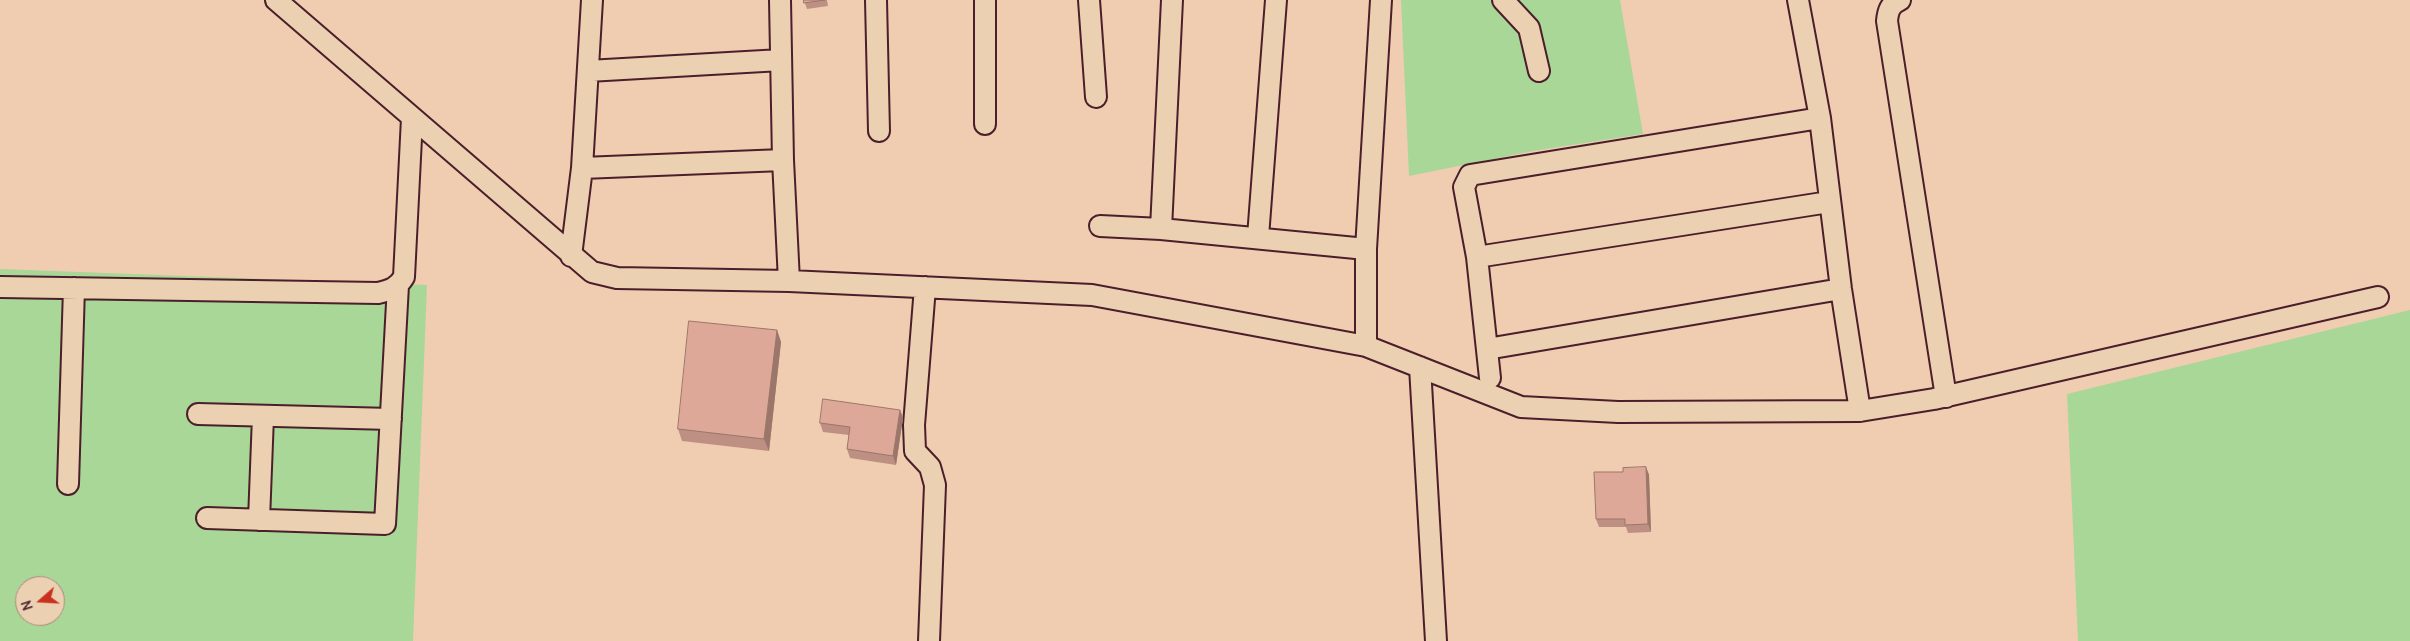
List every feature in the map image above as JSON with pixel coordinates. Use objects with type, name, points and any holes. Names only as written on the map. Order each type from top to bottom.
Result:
[{"type":"street","points":[[276,0],[571,256],[592,272],[616,278],[789,281],[1092,294],[1366,346],[1521,407],[1618,412],[1860,411],[1946,397],[2378,297]]},
{"type":"street","points":[[571,256],[582,168],[592,0]]},
{"type":"street","points":[[780,0],[783,160],[789,281]]},
{"type":"street","points":[[876,0],[879,131]]},
{"type":"street","points":[[985,0],[985,124]]},
{"type":"street","points":[[1090,0],[1096,96]]},
{"type":"street","points":[[1161,229],[1172,0]]},
{"type":"street","points":[[1258,238],[1276,0]]},
{"type":"street","points":[[1366,346],[1366,250],[1381,0]]},
{"type":"street","points":[[1503,0],[1529,28],[1539,71]]},
{"type":"street","points":[[1798,0],[1820,118],[1829,202],[1860,411]]},
{"type":"street","points":[[1900,0],[1893,2],[1888,11],[1887,22],[1946,397]]},
{"type":"street","points":[[588,71],[781,60]]},
{"type":"street","points":[[0,287],[190,288],[378,293],[390,290],[398,285],[404,277],[412,118]]},
{"type":"street","points":[[1490,378],[1477,257],[1464,187],[1470,175],[1820,118]]},
{"type":"street","points":[[582,168],[783,160]]},
{"type":"street","points":[[1477,257],[1829,202]]},
{"type":"street","points":[[1100,226],[1161,229],[1366,250]]},
{"type":"street","points":[[207,518],[385,524],[398,285]]},
{"type":"street","points":[[925,287],[914,425],[915,451],[930,467],[935,485],[929,641]]},
{"type":"street","points":[[68,484],[74,288]]},
{"type":"street","points":[[1487,349],[1841,289]]},
{"type":"street","points":[[1420,367],[1436,641]]},
{"type":"street","points":[[198,414],[391,419]]},
{"type":"street","points":[[260,520],[263,416]]},
{"type":"green space","points":[[1401,0],[1620,0],[1643,134],[1533,151],[1409,176]]},
{"type":"green space","points":[[0,269],[427,285],[413,641],[0,641]]},
{"type":"green space","points":[[2410,310],[2410,641],[2078,641],[2067,394]]},
{"type":"building","points":[[804,0],[825,0],[804,3]]},
{"type":"building","points":[[689,321],[777,330],[764,439],[678,429]]},
{"type":"building","points":[[823,399],[900,410],[893,456],[847,449],[850,427],[820,423]]},
{"type":"building","points":[[1646,467],[1648,524],[1625,525],[1625,519],[1596,519],[1594,472],[1623,472],[1623,468]]}]
